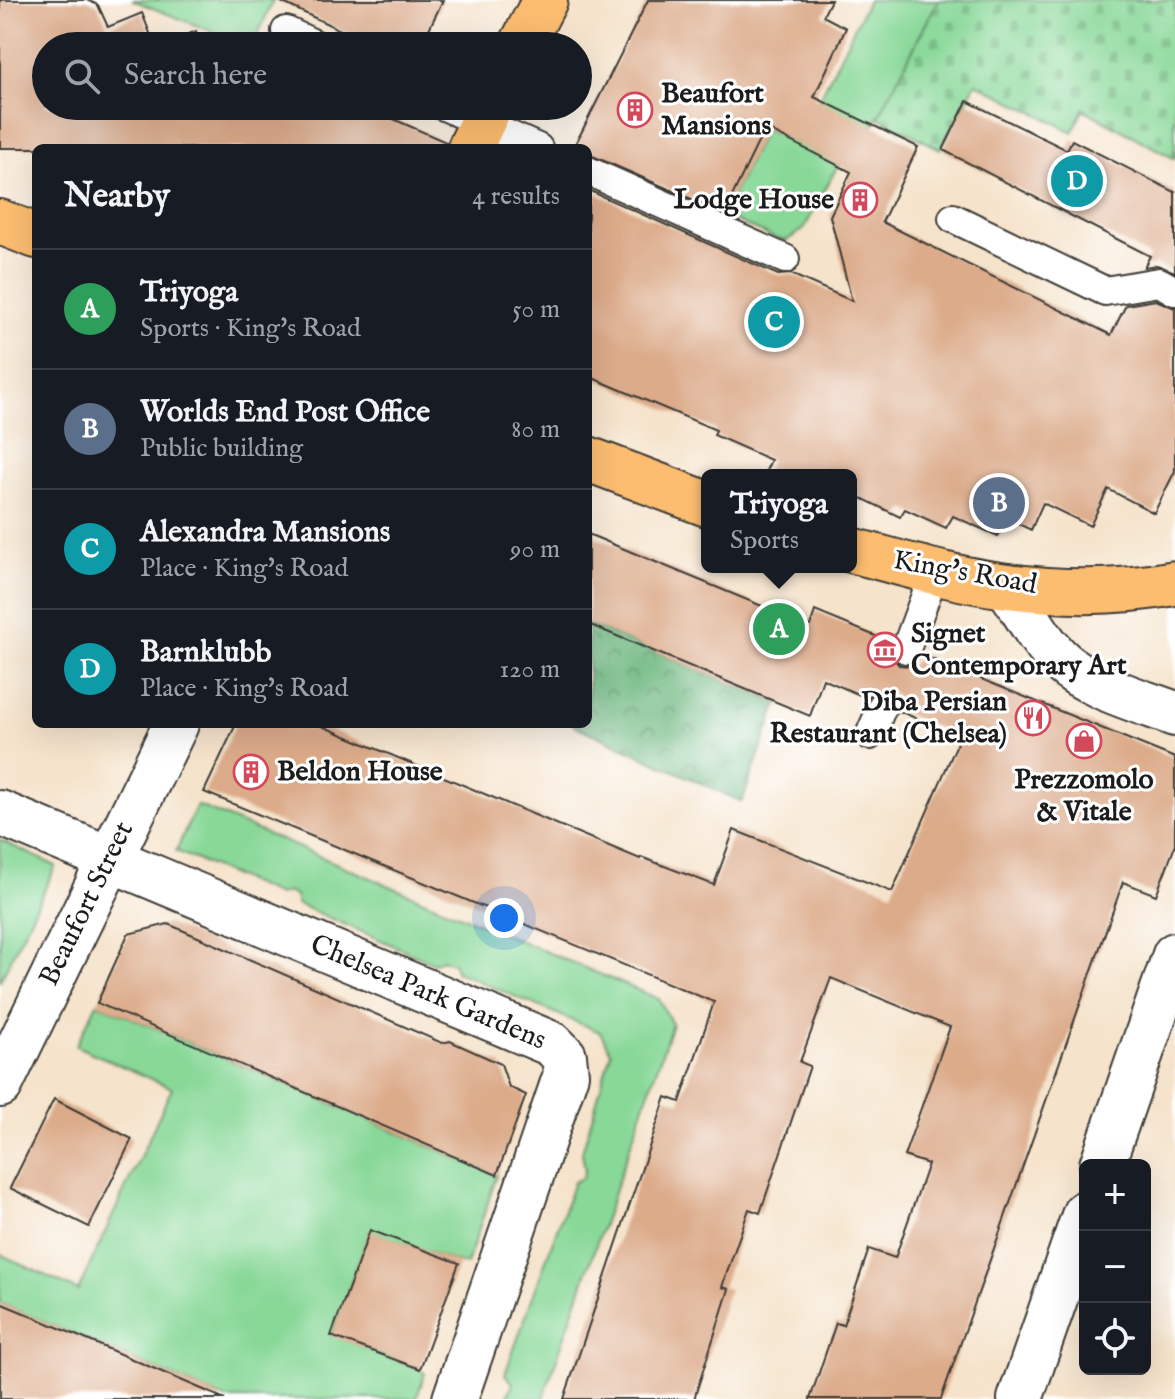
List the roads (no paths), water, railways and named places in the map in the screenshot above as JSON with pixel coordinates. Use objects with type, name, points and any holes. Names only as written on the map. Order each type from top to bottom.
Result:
[{"type":"main road","points":[[528,32],[545,0]]},
{"type":"main road","points":[[0,222],[32,234]]},
{"type":"main road","points":[[592,461],[701,502]]},
{"type":"main road","name":"King's Road","points":[[857,552],[1007,586],[1102,589],[1148,588],[1175,583]]},
{"type":"street","points":[[1007,586],[1040,636],[1063,663],[1098,684],[1175,714]]},
{"type":"street","name":"Beaufort Street","points":[[0,1085],[174,728]]},
{"type":"street","name":"Chelsea Park Gardens","points":[[0,813],[552,1044],[564,1056],[566,1074],[455,1399]]},
{"type":"street","points":[[1104,1159],[1175,955]]},
{"type":"street","points":[[1020,1399],[1079,1230]]},
{"type":"lane","points":[[471,121],[528,144]]},
{"type":"lane","points":[[592,173],[785,259]]},
{"type":"lane","points":[[953,218],[1105,291],[1159,282],[1175,291]]},
{"type":"lane","points":[[906,649],[935,571]]},
{"type":"lane","points":[[870,735],[883,705]]},
{"type":"place","name":"Beaufort Mansions","points":[[635,110]]},
{"type":"place","name":"Barnklubb","points":[[1077,181]]},
{"type":"place","name":"Lodge House","points":[[860,200]]},
{"type":"place","name":"Alexandra Mansions","points":[[774,322]]},
{"type":"place","name":"Worlds End Post Office","points":[[999,503]]},
{"type":"place","name":"Triyoga","points":[[779,629]]},
{"type":"place","name":"Signet Contemporary Art","points":[[885,650]]},
{"type":"place","name":"Diba Persian Restaurant (Chelsea)","points":[[1033,718]]},
{"type":"place","name":"Prezzomolo & Vitale","points":[[1084,741]]},
{"type":"place","name":"Beldon House","points":[[251,772]]}]
